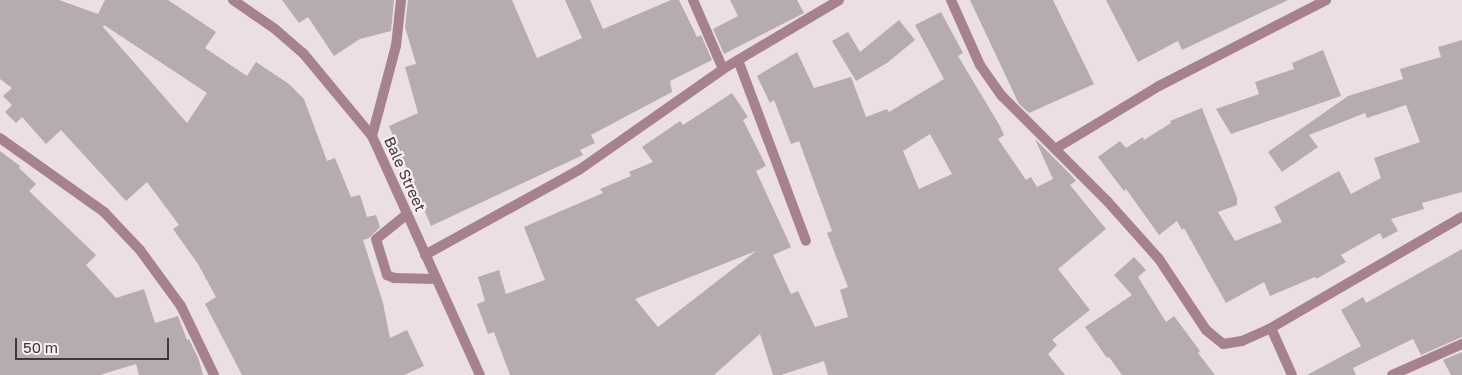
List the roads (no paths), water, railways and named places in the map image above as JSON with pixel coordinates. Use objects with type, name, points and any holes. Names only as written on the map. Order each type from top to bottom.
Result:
[{"type":"street","name":"Bale Street","points":[[232,0],[275,29],[302,53],[372,136],[406,215],[480,375]]},
{"type":"street","points":[[372,136],[396,46],[401,0]]},
{"type":"street","points":[[693,0],[723,69]]},
{"type":"street","points":[[425,255],[579,170],[723,69],[839,0]]},
{"type":"street","points":[[951,0],[980,65],[1002,96],[1108,202],[1159,259],[1206,330],[1223,344],[1242,341],[1271,328],[1462,217]]},
{"type":"street","points":[[1055,149],[1159,86],[1326,0]]},
{"type":"street","points":[[738,60],[806,241]]},
{"type":"street","points":[[0,138],[104,212],[140,250],[181,306],[214,375]]},
{"type":"street","points":[[406,215],[376,239],[387,275],[394,278],[436,279]]},
{"type":"street","points":[[1271,328],[1292,375]]},
{"type":"street","points":[[1392,375],[1462,344]]}]
